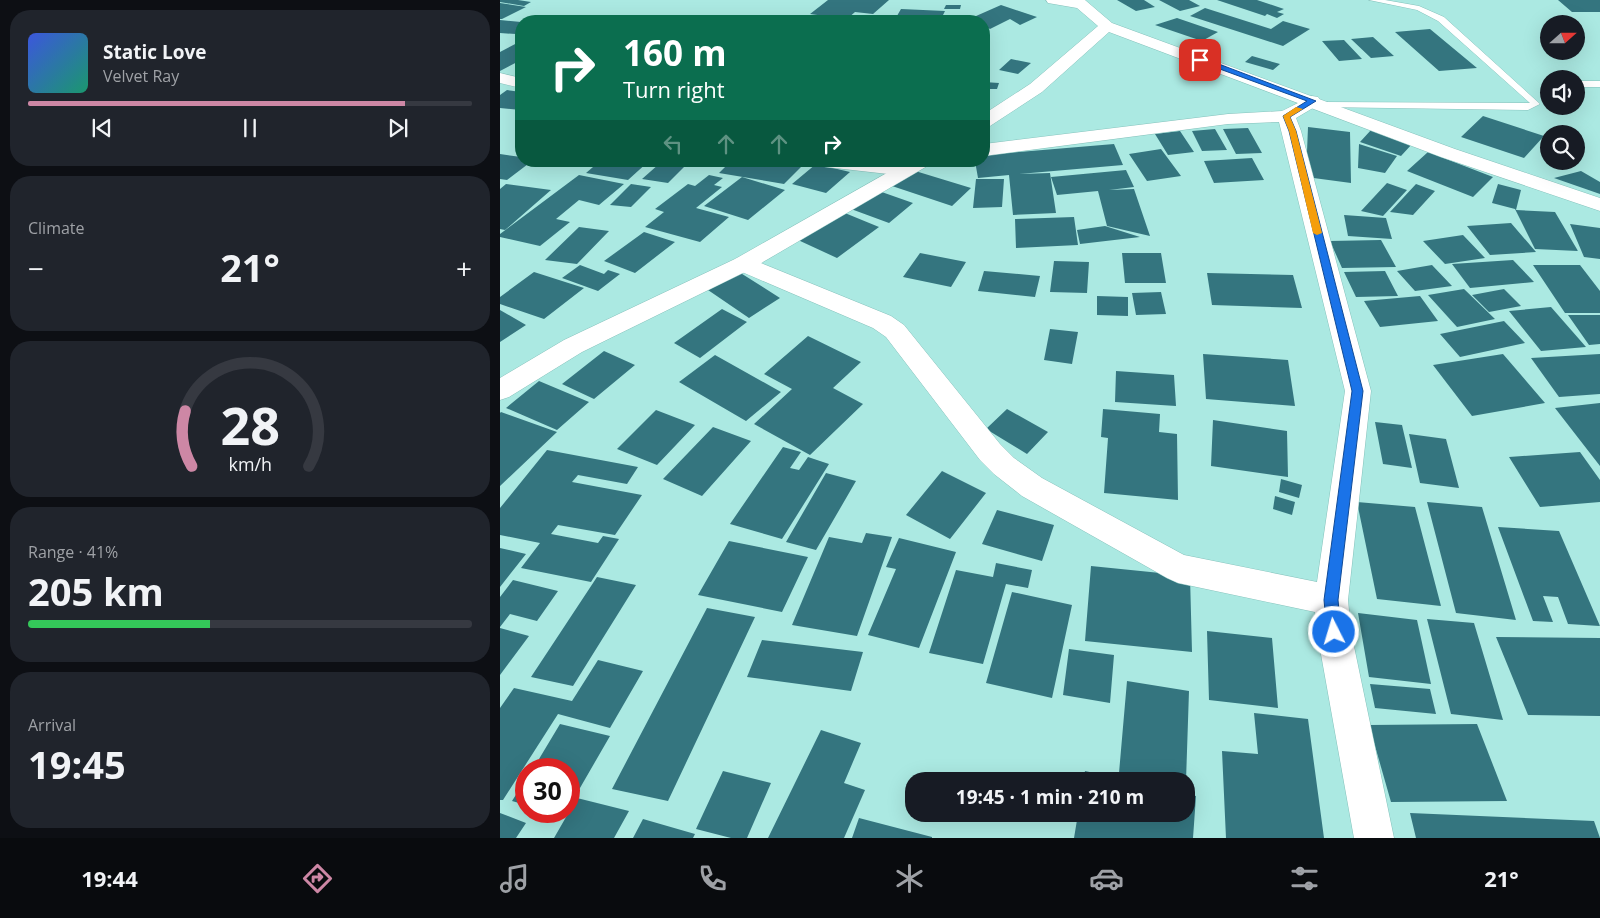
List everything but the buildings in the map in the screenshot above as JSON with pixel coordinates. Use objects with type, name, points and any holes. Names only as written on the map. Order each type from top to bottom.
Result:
[{"type":"street","points":[[1053,0],[1079,2],[1107,26],[1448,153],[1600,205]]},
{"type":"street","points":[[990,118],[1036,88],[1107,26]]},
{"type":"street","points":[[500,78],[515,82]]},
{"type":"street","points":[[990,149],[1228,119],[1286,116],[1318,103]]},
{"type":"street","points":[[1286,116],[1292,131],[1358,391],[1331,600],[1334,632],[1374,838]]},
{"type":"street","points":[[500,390],[572,346],[743,264],[912,167]]},
{"type":"street","points":[[743,264],[882,322],[895,331],[990,452],[1004,466],[1032,487],[1178,568],[1331,600]]},
{"type":"lane","points":[[1318,103],[1528,107],[1536,104],[1442,19],[1419,8],[1373,0]]},
{"type":"lane","points":[[1585,84],[1600,84]]},
{"type":"slow traffic","points":[[1299,109],[1286,116],[1292,131],[1317,233]]},
{"type":"route","points":[[1200,60],[1312,101],[1286,116],[1292,131],[1358,391],[1331,600],[1334,632]]}]
